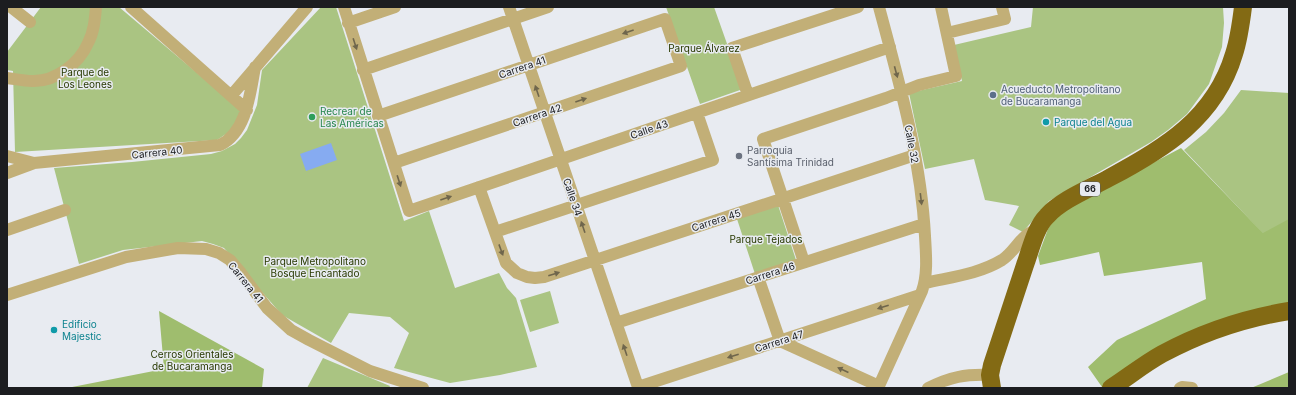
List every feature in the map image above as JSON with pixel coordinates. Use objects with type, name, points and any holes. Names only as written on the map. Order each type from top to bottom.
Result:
[{"type":"highway","name":"66","points":[[1233,7],[1234,24],[1238,38]]},
{"type":"highway","name":"66","points":[[991,381],[1022,275],[1039,229],[1047,216],[1061,205],[1146,157],[1195,121],[1205,109],[1223,81],[1235,54],[1244,7]]},
{"type":"highway","points":[[1119,386],[1162,354],[1195,339],[1237,323],[1289,311]]},
{"type":"street","points":[[11,7],[30,22]]},
{"type":"street","points":[[7,78],[32,81],[45,80],[62,72],[76,60],[88,44],[94,26],[96,7]]},
{"type":"street","points":[[131,7],[247,110]]},
{"type":"street","points":[[344,7],[394,164]]},
{"type":"street","points":[[348,23],[395,7]]},
{"type":"street","name":"Calle 34","points":[[509,7],[638,387]]},
{"type":"street","points":[[364,70],[548,7]]},
{"type":"street","points":[[748,95],[732,48],[858,7]]},
{"type":"street","name":"Calle 32","points":[[879,7],[902,92],[915,155],[924,224],[926,260],[925,283]]},
{"type":"street","points":[[804,262],[763,139],[919,85],[956,76],[941,7]]},
{"type":"street","points":[[947,33],[1005,19],[1002,7]]},
{"type":"street","points":[[231,96],[304,9]]},
{"type":"street","name":"Carrera 41","points":[[378,116],[665,19],[681,66]]},
{"type":"street","name":"Calle 43","points":[[394,164],[409,211],[890,47]]},
{"type":"street","name":"Carrera 42","points":[[394,164],[681,66]]},
{"type":"street","name":"Carrera 40","points":[[7,173],[34,163],[220,144],[230,138],[235,132],[247,110],[255,67]]},
{"type":"street","points":[[479,187],[495,232],[713,160],[697,113]]},
{"type":"street","name":"Carrera 45","points":[[495,232],[506,263],[517,273],[535,278],[544,277],[915,155]]},
{"type":"street","points":[[7,156],[34,163]]},
{"type":"street","points":[[7,230],[65,210]]},
{"type":"street","name":"Carrera 46","points":[[616,323],[924,224]]},
{"type":"street","points":[[758,277],[780,341],[878,387],[925,283],[977,272],[994,264],[1012,252],[1030,232],[1039,229]]},
{"type":"street","name":"Carrera 41","points":[[7,295],[126,257],[178,248],[206,249],[219,253],[230,260],[267,308],[291,330],[370,371],[423,388]]},
{"type":"street","name":"Carrera 47","points":[[638,387],[920,295]]},
{"type":"street","points":[[928,388],[944,380],[963,375],[991,381]]},
{"type":"street","points":[[1180,388],[1182,386],[1192,388]]},
{"type":"green space","name":"Parque de Los Leones","points":[[41,7],[119,7],[242,111],[232,130],[217,140],[15,152],[13,71],[7,70],[7,52]]},
{"type":"green space","name":"Parque Metropolitano Bosque Encantado","points":[[321,7],[336,7],[404,221],[429,211],[455,288],[499,273],[507,288],[516,298],[537,367],[450,383],[394,368],[409,333],[390,317],[349,313],[331,343],[282,315],[224,248],[202,241],[123,250],[79,264],[54,168],[211,154],[222,151],[235,144],[247,130],[257,105],[262,70]]},
{"type":"green space","name":"Parque Álvarez","points":[[666,7],[714,7],[743,89],[700,104]]},
{"type":"green space","name":"Parque del Agua","points":[[1033,7],[1223,7],[1224,23],[1222,47],[1209,84],[1187,114],[1151,142],[1049,201],[1023,232],[1009,225],[1019,206],[985,200],[974,159],[925,169],[909,93],[962,81],[954,45],[1031,27]]},
{"type":"green space","points":[[1241,90],[1289,93],[1289,261],[1184,150],[1206,132],[1224,113]]},
{"type":"green space","points":[[1181,148],[1263,233],[1289,219],[1289,305],[1180,339],[1102,387],[1088,367],[1117,340],[1206,299],[1202,262],[1104,276],[1099,252],[1040,265],[1038,256],[1048,229],[1055,218],[1064,210]]},
{"type":"green space","name":"Parque Tejados","points":[[778,205],[796,260],[755,274],[737,219]]},
{"type":"green space","points":[[550,291],[559,323],[530,332],[520,300]]},
{"type":"green space","name":"Cerros Orientales de Bucaramanga","points":[[159,311],[264,369],[262,388],[67,388],[164,369]]},
{"type":"green space","points":[[323,358],[390,386],[389,388],[307,388]]},
{"type":"green space","points":[[1289,372],[1289,388],[1251,388]]},
{"type":"water","points":[[331,143],[337,160],[306,171],[300,154]]},
{"type":"place","name":"Acueducto Metropolitano de Bucaramanga","points":[[993,95]]},
{"type":"place","name":"Recrear de Las Américas","points":[[312,117]]},
{"type":"place","name":"Parque del Agua","points":[[1046,122]]},
{"type":"place","name":"Parroquia Santísima Trinidad","points":[[739,156]]},
{"type":"place","name":"Edificio Majestic","points":[[54,330]]}]
